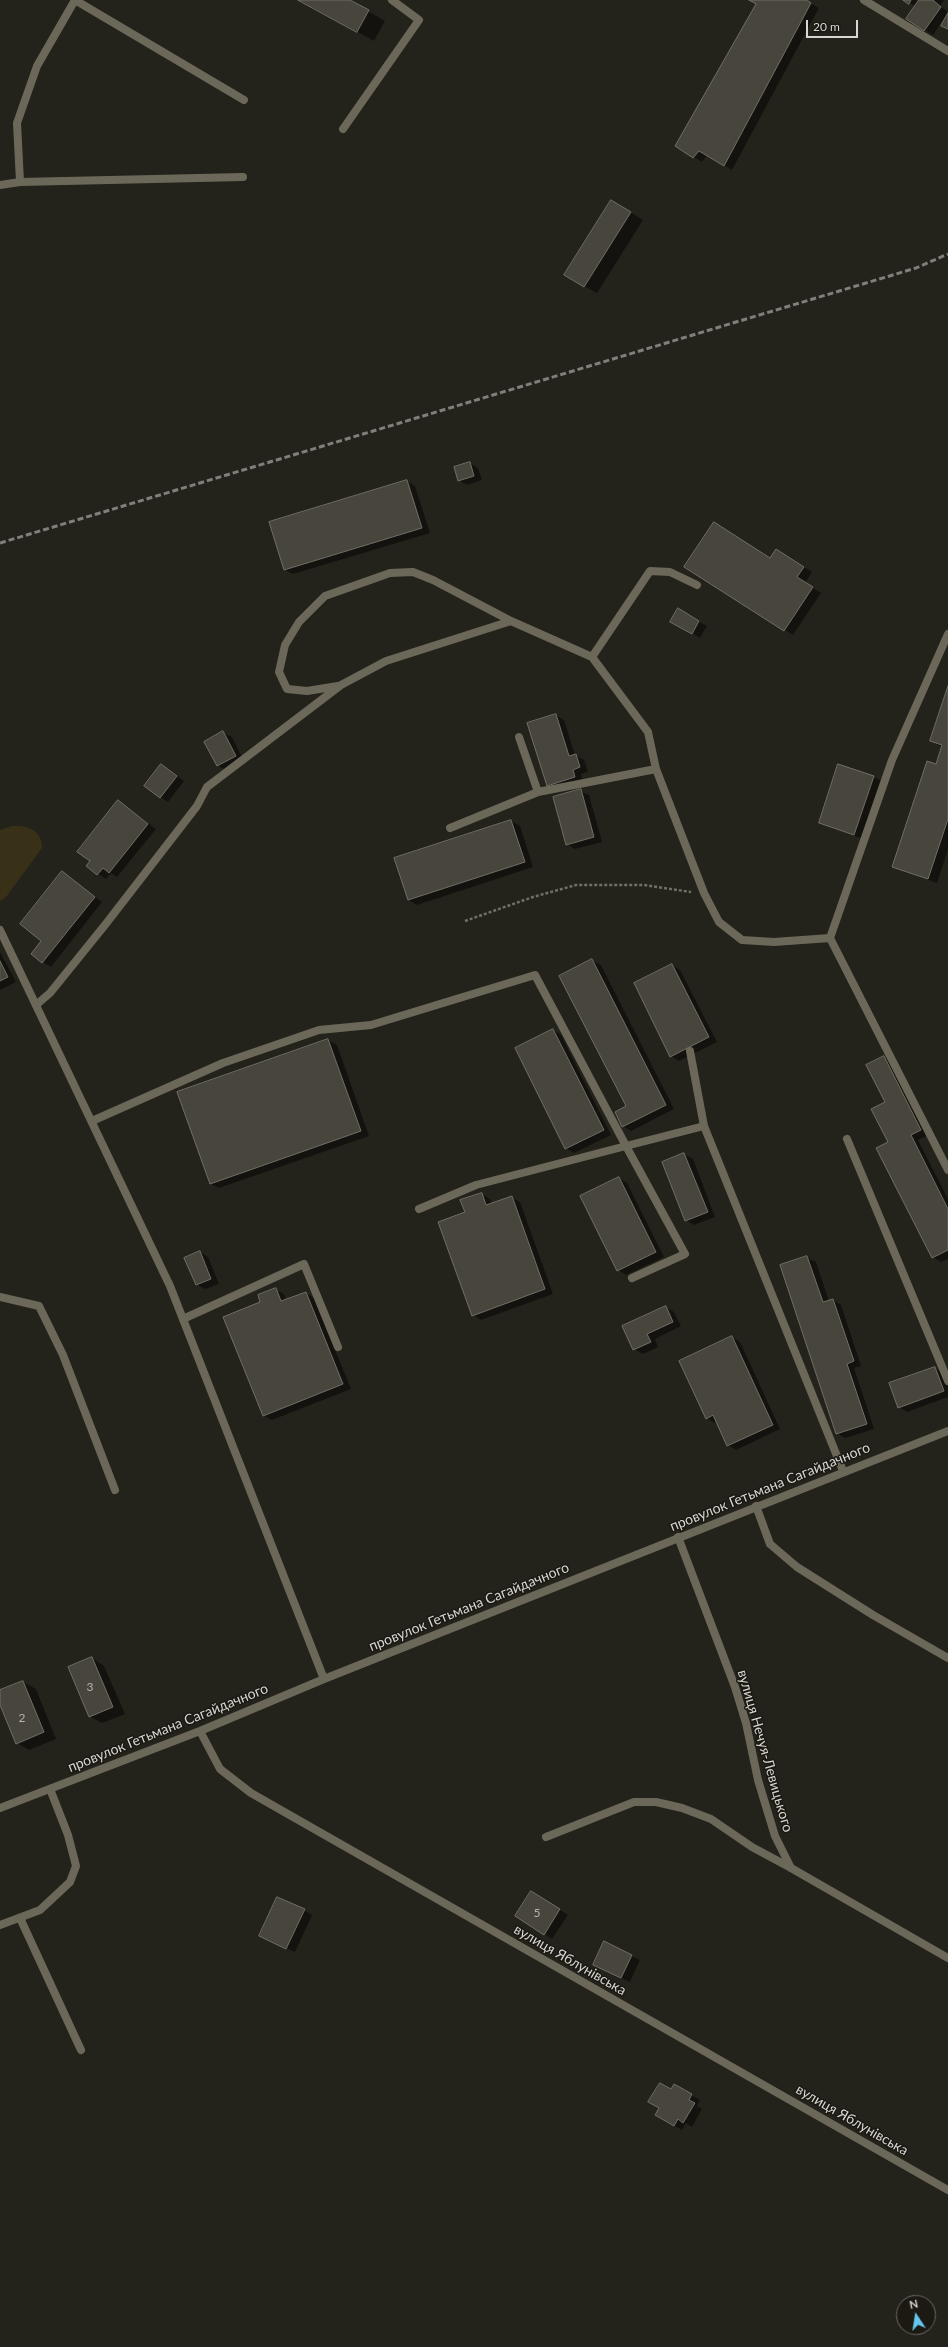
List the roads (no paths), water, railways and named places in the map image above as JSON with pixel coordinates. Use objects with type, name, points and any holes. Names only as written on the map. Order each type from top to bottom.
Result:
[{"type":"street","points":[[20,182],[17,123],[37,66],[75,0],[244,100]]},
{"type":"street","points":[[343,130],[419,20],[392,0]]},
{"type":"street","points":[[868,1],[948,51]]},
{"type":"street","points":[[0,185],[20,182],[243,176]]},
{"type":"street","points":[[592,657],[650,571],[670,572],[697,585]]},
{"type":"street","points":[[341,685],[307,691],[287,689],[278,672],[285,645],[296,627],[325,596],[390,574],[413,572],[433,580],[511,621],[592,657],[648,732],[656,769],[704,893],[719,922],[742,940],[774,942],[830,938]]},
{"type":"street","points":[[36,1005],[50,993],[110,919],[198,806],[208,787],[341,685],[386,661],[511,621]]},
{"type":"street","points":[[948,634],[892,760],[830,938],[948,1170]]},
{"type":"street","points":[[519,737],[538,792]]},
{"type":"street","points":[[450,828],[538,792],[656,769]]},
{"type":"street","points":[[0,930],[170,1286],[324,1678]]},
{"type":"street","points":[[92,1121],[223,1063],[319,1030],[372,1025],[535,975],[685,1254],[632,1278]]},
{"type":"street","points":[[690,1051],[704,1126],[843,1471]]},
{"type":"street","points":[[418,1209],[476,1185],[704,1126]]},
{"type":"street","points":[[847,1139],[948,1381]]},
{"type":"street","points":[[183,1319],[304,1264],[338,1347]]},
{"type":"street","points":[[0,1297],[39,1306],[63,1354],[115,1490]]},
{"type":"street","name":"провулок Гетьмана Сагайдачного","points":[[0,1808],[200,1731],[324,1678],[843,1471],[948,1431]]},
{"type":"street","points":[[756,1506],[770,1544],[797,1568],[873,1615],[948,1658]]},
{"type":"street","name":"вулиця Нечуя-Левицького","points":[[678,1537],[735,1687],[746,1723],[758,1780],[775,1836],[791,1868]]},
{"type":"street","name":"вулиця Яблунівська","points":[[200,1731],[220,1769],[251,1793],[948,2190]]},
{"type":"street","points":[[0,1925],[40,1910],[70,1882],[76,1866],[68,1835],[50,1789]]},
{"type":"street","points":[[546,1837],[634,1802],[656,1802],[682,1808],[711,1819],[752,1847],[948,1958]]},
{"type":"street","points":[[20,1918],[81,2050]]},
{"type":"railway","points":[[0,543],[916,268],[948,254]]}]
